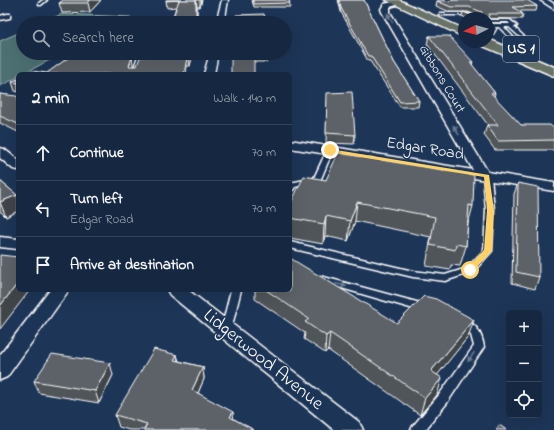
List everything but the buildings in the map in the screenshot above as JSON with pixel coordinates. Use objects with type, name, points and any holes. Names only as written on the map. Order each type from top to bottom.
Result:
[{"type":"highway","points":[[398,1],[440,14],[458,22]]},
{"type":"highway","points":[[398,1],[458,30]]},
{"type":"highway","name":"US 1","points":[[494,36],[507,48],[554,72]]},
{"type":"highway","points":[[507,48],[516,62],[554,79]]},
{"type":"highway","name":"US 1","points":[[507,48],[531,53],[554,63]]},
{"type":"street","points":[[222,16],[225,0]]},
{"type":"street","points":[[543,0],[554,8]]},
{"type":"street","name":"Gibbons Court","points":[[398,1],[387,6],[385,9],[386,12],[485,176]]},
{"type":"street","points":[[209,72],[212,60]]},
{"type":"street","name":"Edgar Road","points":[[292,144],[554,187]]},
{"type":"street","points":[[0,152],[16,164]]},
{"type":"street","points":[[0,242],[16,244]]},
{"type":"street","points":[[0,371],[59,292]]},
{"type":"street","name":"Lidgerwood Avenue","points":[[178,292],[350,430]]},
{"type":"lane","points":[[40,4],[45,0]]},
{"type":"lane","points":[[440,14],[458,15]]},
{"type":"lane","points":[[497,24],[511,37],[507,48]]},
{"type":"lane","points":[[494,26],[497,24],[507,24]]},
{"type":"lane","points":[[494,26],[497,24],[507,24],[532,46],[531,53]]},
{"type":"lane","points":[[136,72],[139,60]]},
{"type":"lane","points":[[292,185],[317,179],[330,150]]},
{"type":"lane","points":[[292,244],[413,274],[445,278],[470,270],[488,251],[490,210],[485,176]]},
{"type":"lane","points":[[313,277],[434,310]]},
{"type":"lane","points":[[226,330],[236,292]]},
{"type":"lane","points":[[417,430],[443,398],[479,347],[477,335],[471,328],[455,318]]},
{"type":"green space","points":[[62,14],[108,16],[57,16]]},
{"type":"green space","points":[[16,34],[16,60],[50,60],[27,72],[16,72],[16,78],[0,86],[0,41]]},
{"type":"route","points":[[330,150],[487,176],[490,210],[488,251],[470,270]]}]
